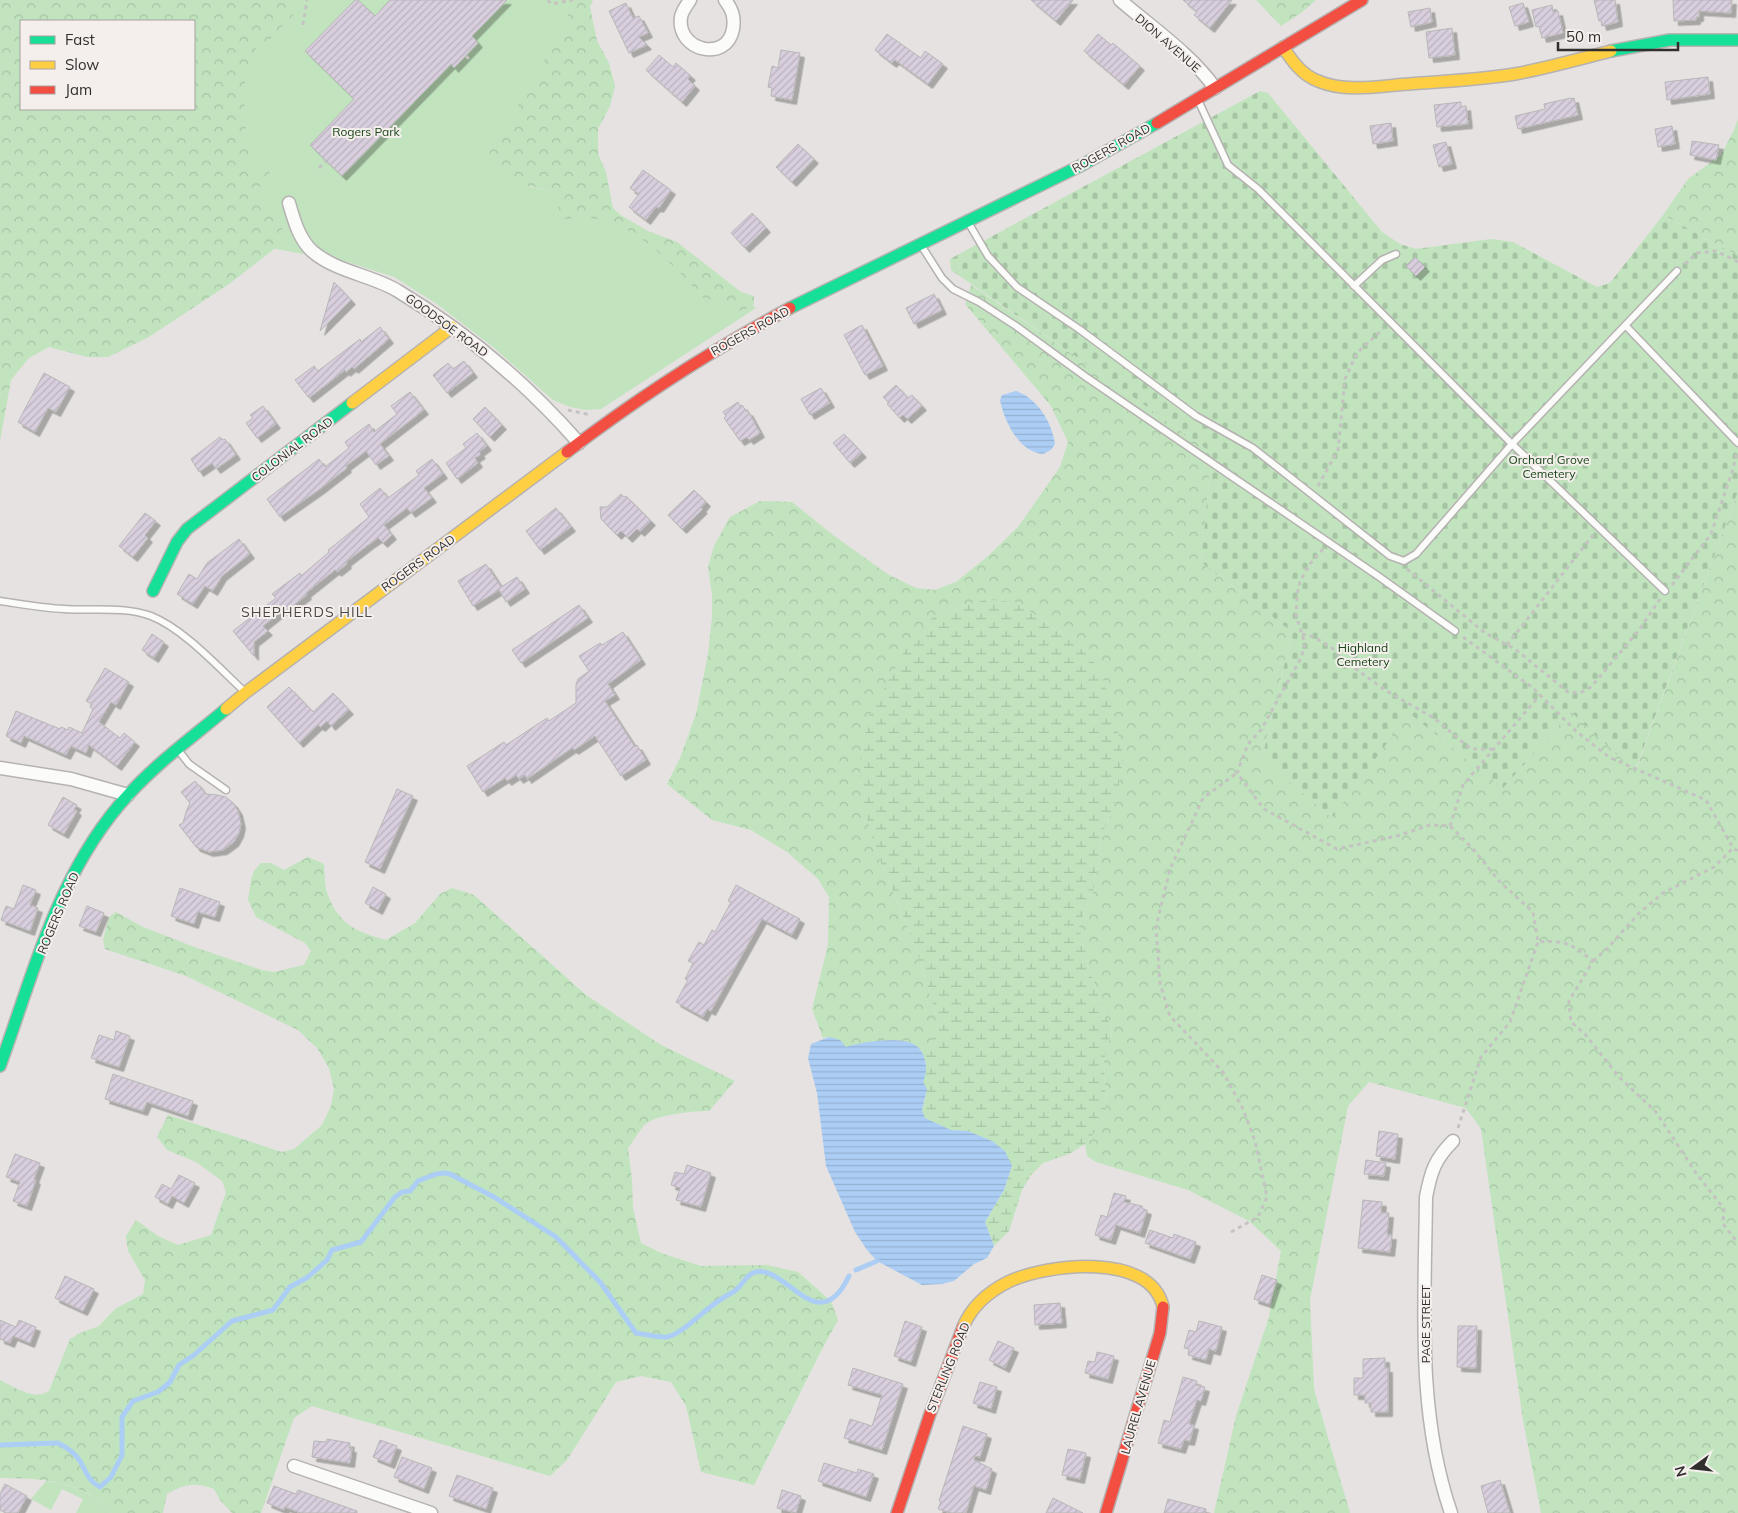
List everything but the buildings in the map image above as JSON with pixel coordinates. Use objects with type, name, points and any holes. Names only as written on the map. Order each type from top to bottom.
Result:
[{"type":"main road","name":"ROGERS ROAD","points":[[0,1066],[33,971],[66,887],[94,839],[128,795],[178,749],[245,693],[579,443],[699,360],[755,327],[836,285],[1082,165],[1362,0]]},
{"type":"main road","points":[[1283,47],[1302,71],[1316,80],[1333,85],[1358,86],[1500,76],[1530,71],[1648,42],[1682,39],[1738,40]]},
{"type":"main road","name":"COLONIAL ROAD","points":[[153,591],[177,542],[187,530],[452,327]]},
{"type":"main road","name":"STERLING ROAD","points":[[897,1513],[936,1391],[972,1310],[983,1299],[1010,1282],[1035,1273],[1062,1267],[1086,1266],[1116,1270],[1137,1276],[1153,1287],[1161,1300]]},
{"type":"main road","name":"LAUREL AVENUE","points":[[1106,1513],[1160,1333],[1163,1315],[1161,1300]]},
{"type":"street","points":[[690,0],[681,16],[684,34],[690,43],[699,48],[706,49],[724,45],[732,34],[733,13],[725,0]]},
{"type":"street","name":"DION AVENUE","points":[[1120,0],[1187,57],[1209,79],[1215,88]]},
{"type":"street","name":"GOODSOE ROAD","points":[[289,204],[296,227],[304,242],[313,251],[342,267],[396,290],[452,327],[501,366],[558,420],[579,443]]},
{"type":"street","points":[[0,768],[71,779],[128,795]]},
{"type":"street","name":"PAGE STREET","points":[[1451,1513],[1438,1469],[1430,1425],[1425,1364],[1424,1313],[1426,1197],[1437,1160],[1454,1141]]},
{"type":"street","points":[[294,1466],[431,1513]]},
{"type":"lane","points":[[1198,98],[1228,165],[1258,189],[1512,444],[1665,591]]},
{"type":"lane","points":[[968,222],[988,256],[1017,287],[1079,329],[1196,416],[1253,448],[1380,548],[1398,560],[1404,561],[1416,554],[1512,444],[1677,271]]},
{"type":"lane","points":[[921,245],[942,278],[953,289],[979,302],[1016,326],[1086,377],[1329,542],[1455,631]]},
{"type":"lane","points":[[1354,286],[1382,260],[1396,254]]},
{"type":"lane","points":[[1626,326],[1738,443]]},
{"type":"lane","points":[[0,601],[64,609],[117,610],[151,616],[181,634],[206,655],[245,693]]},
{"type":"lane","points":[[178,749],[189,764],[226,790]]},
{"type":"path","points":[[303,24],[307,0]]},
{"type":"path","points":[[548,0],[551,4],[573,0]]},
{"type":"path","points":[[466,56],[470,60]]},
{"type":"path","points":[[319,168],[326,161]]},
{"type":"path","points":[[1677,271],[1697,253],[1716,251],[1738,262]]},
{"type":"path","points":[[1313,494],[1338,450],[1345,379],[1358,354],[1390,322]]},
{"type":"path","points":[[1398,560],[1411,573],[1485,633],[1521,654],[1568,692],[1580,693],[1586,691],[1603,674],[1639,630],[1665,591],[1676,582],[1711,534],[1733,469],[1738,443]]},
{"type":"path","points":[[1507,645],[1599,528]]},
{"type":"path","points":[[1231,1232],[1258,1218],[1267,1197],[1255,1141],[1243,1109],[1223,1072],[1170,1016],[1160,983],[1156,927],[1170,869],[1203,798],[1237,773],[1248,744],[1261,730],[1301,658],[1305,644],[1296,615],[1300,581],[1310,564],[1329,542]]},
{"type":"path","points":[[1455,631],[1540,695],[1577,732],[1609,757],[1706,800],[1733,848],[1738,851]]},
{"type":"path","points":[[1302,634],[1332,648],[1352,666],[1385,690],[1434,718],[1471,749],[1492,749]]},
{"type":"path","points":[[1450,826],[1463,785],[1540,695]]},
{"type":"path","points":[[1237,773],[1264,809],[1337,849],[1397,836],[1430,825],[1450,826],[1474,850],[1499,881],[1533,912],[1538,942],[1510,1022],[1481,1058],[1454,1141]]},
{"type":"path","points":[[1733,848],[1714,866],[1663,893],[1638,914],[1607,949],[1593,961],[1569,1001],[1571,1022],[1585,1034],[1619,1076],[1656,1112],[1696,1173],[1724,1209],[1724,1224],[1738,1243]]},
{"type":"path","points":[[1538,942],[1557,941],[1573,946],[1593,961]]},
{"type":"green space","points":[[0,0],[307,0],[265,45],[258,43],[248,68],[244,89],[246,138],[253,169],[268,166],[272,184],[258,187],[261,203],[275,200],[283,233],[273,250],[229,284],[149,337],[108,357],[87,357],[49,347],[29,358],[11,380],[0,441]]},
{"type":"green space","name":"Rogers Park","points":[[66,0],[577,0],[530,187],[552,191],[656,237],[756,308],[601,409],[585,410],[570,407],[553,400],[493,347],[437,304],[394,277],[348,262],[221,239],[194,110],[195,20]]},
{"type":"green space","points":[[575,0],[593,0],[590,7],[597,41],[609,63],[615,86],[610,106],[598,129],[598,154],[606,172],[613,208],[622,216],[648,231],[677,242],[741,292],[754,296],[754,304],[751,307],[733,313],[714,300],[704,299],[658,252],[630,232],[597,219],[560,220],[557,198],[552,191],[529,186],[505,177],[490,166],[488,161],[490,151],[511,123],[520,101],[554,44]]},
{"type":"green space","points":[[1256,0],[1316,0],[1281,26]]},
{"type":"green space","name":"Orchard Grove Cemetery","points":[[1260,91],[1268,93],[1382,232],[1400,244],[1416,249],[1491,239],[1513,242],[1597,287],[1610,283],[1663,215],[1738,256],[1738,491],[1635,771],[1571,712],[1503,788],[1409,713],[1332,818],[1262,759],[1292,632],[1201,562],[1212,453],[951,270],[950,259]]},
{"type":"green space","points":[[1738,119],[1738,256],[1663,215],[1688,179],[1721,155]]},
{"type":"green space","points":[[971,285],[1212,453],[1201,562],[1292,632],[1262,759],[1409,713],[1503,787],[1571,712],[1636,770],[1738,491],[1738,1513],[1541,1513],[1523,1420],[1481,1129],[1466,1108],[1369,1082],[1348,1106],[1310,1300],[1314,1389],[1350,1513],[1214,1513],[1236,1416],[1269,1317],[1281,1251],[1249,1221],[1188,1190],[1096,1162],[1087,1156],[1085,1144],[1100,1126],[1106,1115],[1104,1061],[1112,1030],[1088,967],[1079,926],[1093,891],[1103,833],[1117,797],[1084,651],[1046,622],[1015,602],[984,600],[935,615],[875,848],[916,948],[939,1024],[929,1045],[921,1050],[905,1041],[897,1040],[869,1042],[846,1048],[829,1037],[823,1038],[812,1009],[828,945],[829,897],[818,879],[787,852],[751,830],[712,820],[667,784],[680,758],[696,714],[708,654],[712,595],[708,567],[714,546],[730,517],[760,501],[792,502],[833,535],[889,575],[916,588],[935,590],[956,582],[988,556],[1018,527],[1060,467],[1068,442],[1051,406],[965,304]]},
{"type":"green space","points":[[984,600],[1015,602],[1046,622],[1084,651],[1100,670],[1115,718],[1123,757],[1117,797],[1103,833],[1093,891],[1079,926],[1088,967],[1112,1030],[1104,1061],[1106,1115],[1100,1126],[1085,1144],[1069,1154],[1043,1163],[1031,1175],[1022,1190],[1009,1231],[994,1246],[985,1222],[1004,1190],[1012,1166],[992,1141],[968,1131],[951,1130],[925,1119],[922,1110],[926,1096],[923,1082],[926,1062],[921,1050],[929,1045],[939,1024],[916,948],[875,848],[861,795],[860,758],[869,716],[911,639],[935,615]]},
{"type":"green space","points":[[308,857],[324,864],[325,884],[332,905],[338,914],[350,926],[366,934],[386,940],[415,923],[440,894],[452,888],[474,895],[586,995],[661,1045],[735,1081],[709,1111],[677,1114],[653,1120],[642,1128],[628,1148],[633,1208],[641,1243],[661,1253],[701,1266],[767,1265],[798,1272],[831,1301],[838,1320],[754,1485],[701,1472],[686,1406],[671,1382],[641,1376],[616,1382],[567,1460],[550,1476],[312,1406],[294,1418],[261,1513],[232,1513],[220,1500],[214,1489],[200,1485],[190,1485],[167,1494],[163,1513],[111,1513],[100,1502],[74,1487],[45,1480],[0,1478],[0,1380],[30,1394],[43,1394],[49,1391],[70,1339],[99,1326],[115,1309],[143,1294],[145,1280],[128,1251],[126,1236],[136,1220],[158,1236],[178,1245],[211,1235],[226,1192],[222,1181],[196,1162],[167,1150],[157,1137],[168,1115],[282,1152],[294,1149],[322,1125],[331,1106],[334,1089],[329,1068],[317,1048],[298,1030],[186,976],[105,949],[103,940],[109,917],[116,912],[143,927],[262,970],[274,972],[304,965],[311,951],[305,943],[256,917],[248,900],[254,871],[261,863],[271,863],[284,870]]},
{"type":"green space","points":[[46,1481],[64,1484],[82,1491],[105,1506],[111,1513],[76,1513],[83,1499],[62,1489],[51,1510],[31,1499]]},
{"type":"water","points":[[1016,391],[1031,399],[1047,419],[1055,444],[1051,450],[1043,454],[1027,448],[1020,442],[1009,426],[1000,400],[1002,395]]},
{"type":"water","points":[[829,1037],[840,1040],[846,1047],[888,1040],[905,1041],[916,1046],[922,1052],[926,1063],[923,1082],[927,1089],[922,1110],[925,1118],[951,1130],[968,1131],[992,1141],[1005,1151],[1012,1166],[1004,1190],[985,1222],[994,1246],[987,1258],[974,1264],[954,1281],[922,1285],[877,1261],[855,1232],[826,1166],[817,1093],[808,1058],[811,1044]]},
{"type":"waterway","points":[[0,1445],[58,1443],[76,1455],[90,1479],[100,1487],[111,1477],[122,1455],[122,1417],[133,1401],[158,1392],[163,1388],[170,1382],[179,1365],[194,1355],[232,1321],[273,1310],[290,1287],[308,1277],[327,1260],[332,1250],[361,1242],[395,1197],[402,1192],[410,1191],[418,1181],[436,1174],[450,1174],[494,1197],[556,1237],[600,1282],[636,1333],[667,1337],[679,1332],[714,1304],[736,1290],[747,1277],[755,1272],[767,1273],[814,1301],[826,1302],[837,1294],[849,1276]]},
{"type":"waterway","points":[[856,1270],[877,1261]]},
{"type":"traffic: fast","points":[[1611,51],[1670,40],[1738,40]]},
{"type":"traffic: fast","points":[[790,308],[1082,165],[1157,123]]},
{"type":"traffic: fast","points":[[153,591],[177,542],[187,529],[352,403]]},
{"type":"traffic: fast","points":[[0,1066],[37,958],[66,888],[84,855],[105,823],[140,782],[226,709]]},
{"type":"traffic: slow","points":[[1283,47],[1298,67],[1307,75],[1329,85],[1351,88],[1502,76],[1611,51]]},
{"type":"traffic: slow","points":[[352,403],[452,327]]},
{"type":"traffic: slow","points":[[226,709],[567,452]]},
{"type":"traffic: slow","points":[[963,1327],[976,1306],[987,1295],[1008,1282],[1047,1270],[1071,1267],[1119,1270],[1139,1277],[1154,1289],[1163,1307]]},
{"type":"traffic: jam","points":[[1157,123],[1362,0]]},
{"type":"traffic: jam","points":[[567,452],[676,376],[790,308]]},
{"type":"traffic: jam","points":[[1106,1513],[1160,1333],[1163,1307]]},
{"type":"traffic: jam","points":[[897,1513],[930,1414],[963,1327]]},
{"type":"district","name":"SHEPHERDS HILL","points":[[307,612]]},
{"type":"park label","name":"Highland Cemetery","points":[[1363,654]]}]
